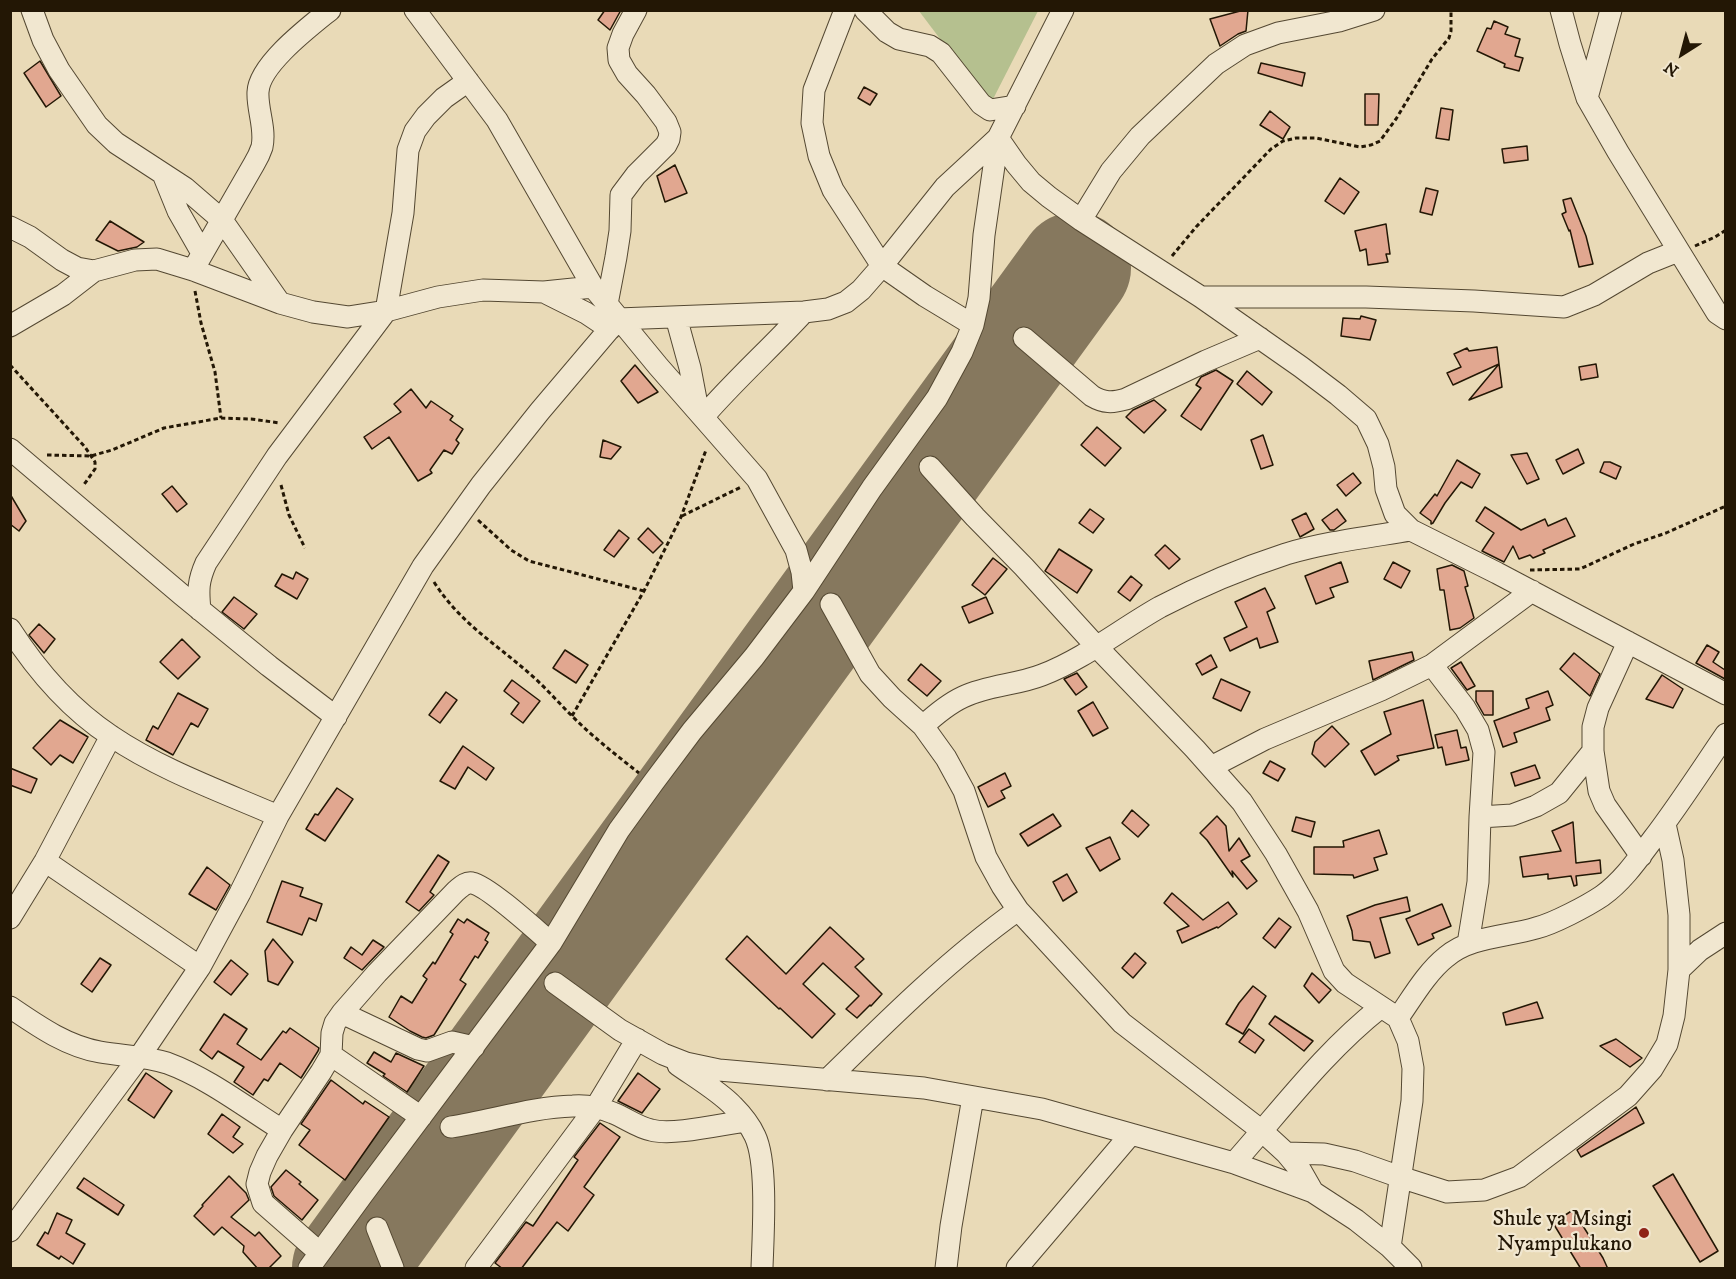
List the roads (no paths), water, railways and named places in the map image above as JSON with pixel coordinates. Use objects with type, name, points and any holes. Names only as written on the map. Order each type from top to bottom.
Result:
[{"type":"street","points":[[32,10],[43,40],[59,70],[96,125],[116,142],[185,188],[222,220],[280,303]]},
{"type":"street","points":[[197,261],[254,164],[261,147],[263,131],[258,94],[259,83],[292,41],[330,10]]},
{"type":"street","points":[[415,10],[497,120],[612,317],[757,479],[796,550],[804,591]]},
{"type":"street","points":[[10,1231],[140,1056],[200,967],[278,816],[423,566],[612,317],[621,195],[636,175],[666,145],[670,132],[666,122],[627,74],[619,60],[618,48],[636,10]]},
{"type":"street","points":[[845,10],[814,90],[812,123],[819,156],[833,190],[882,266],[972,325]]},
{"type":"street","points":[[865,10],[887,32],[899,39],[930,46],[941,53],[981,104],[990,110],[1016,164],[1030,182],[1081,220],[1260,338],[1338,395],[1366,419],[1378,444],[1384,467],[1386,489],[1395,514],[1411,530],[1532,591],[1725,694]]},
{"type":"street","points":[[544,292],[586,313],[612,317],[804,312],[828,309],[846,302],[861,290],[882,266],[945,187],[1000,133],[1063,10]]},
{"type":"street","points":[[1081,220],[1111,171],[1140,136],[1216,64],[1245,45],[1278,33],[1335,16],[1374,10]]},
{"type":"street","points":[[1562,10],[1587,98],[1678,251],[1718,313],[1725,319]]},
{"type":"street","points":[[1587,98],[1611,10]]},
{"type":"street","points":[[200,610],[198,590],[200,576],[206,562],[277,456],[386,311],[403,213],[408,150],[415,131],[426,116],[444,98],[468,81]]},
{"type":"street","points":[[990,110],[1015,106]]},
{"type":"street","points":[[551,943],[492,895],[473,883],[465,883],[400,948],[342,1013],[332,1033],[331,1054],[282,1130],[260,1172],[257,1184],[263,1203],[315,1261],[551,943],[619,830],[692,730],[754,657],[804,591],[872,488],[937,398],[962,352],[979,298],[984,235],[1000,133]]},
{"type":"street","points":[[163,174],[197,261]]},
{"type":"street","points":[[10,227],[30,237],[77,268],[94,271]]},
{"type":"street","points":[[1201,297],[1366,297],[1564,307],[1594,295],[1648,263],[1678,251]]},
{"type":"street","points":[[10,326],[63,295],[94,271],[135,260],[197,261],[280,303],[313,312],[348,317],[386,311],[438,297],[483,290],[544,292],[593,287]]},
{"type":"street","points":[[705,419],[725,392],[772,347],[804,312]]},
{"type":"street","points":[[676,317],[705,419]]},
{"type":"street","points":[[1024,338],[1092,396],[1102,401],[1113,402],[1126,399],[1260,338]]},
{"type":"street","points":[[13,451],[200,610],[336,717]]},
{"type":"street","points":[[930,467],[1242,802],[1276,854],[1308,911],[1334,971],[1345,983],[1390,1012],[1408,1041],[1413,1068],[1412,1101],[1390,1247]]},
{"type":"street","points":[[923,726],[963,697],[984,689],[1042,676],[1160,608],[1220,578],[1286,554],[1336,542],[1411,530]]},
{"type":"street","points":[[1211,767],[1265,740],[1372,694],[1432,665],[1532,591]]},
{"type":"street","points":[[831,604],[870,674],[923,726],[946,758],[964,792],[986,857],[1018,910],[1122,1023],[1262,1131],[1286,1153],[1314,1192]]},
{"type":"street","points":[[10,630],[39,670],[66,700],[111,736],[179,772],[278,816]]},
{"type":"street","points":[[1628,642],[1598,708],[1593,728],[1593,751],[1598,783],[1605,805],[1641,856]]},
{"type":"street","points":[[1432,665],[1465,708],[1478,730],[1484,752],[1478,882],[1468,944]]},
{"type":"street","points":[[1234,1163],[1327,1055],[1359,1024],[1390,1012],[1446,957],[1468,944],[1538,928],[1602,896],[1641,856],[1725,734]]},
{"type":"street","points":[[10,918],[45,861],[111,736]]},
{"type":"street","points":[[1480,817],[1512,815],[1536,806],[1559,793],[1593,751]]},
{"type":"street","points":[[1286,1153],[1324,1154],[1355,1161],[1447,1192],[1484,1190],[1519,1177],[1628,1096],[1652,1069],[1667,1044],[1674,1016],[1680,970],[1679,915],[1677,886],[1665,824]]},
{"type":"street","points":[[45,861],[200,967]]},
{"type":"street","points":[[826,1080],[937,974],[1018,910]]},
{"type":"street","points":[[1680,970],[1700,950],[1725,933]]},
{"type":"street","points":[[555,984],[620,1030],[663,1054],[732,1104],[746,1121],[756,1137],[763,1177],[762,1269]]},
{"type":"street","points":[[10,1007],[40,1028],[72,1044],[99,1052],[140,1056],[167,1063],[199,1078],[282,1130]]},
{"type":"street","points":[[342,1013],[418,1049],[427,1051],[452,1042],[474,1047]]},
{"type":"street","points":[[476,1269],[596,1107],[637,1039]]},
{"type":"street","points":[[331,1054],[422,1117]]},
{"type":"street","points":[[663,1054],[686,1063],[719,1070],[924,1088],[1042,1109],[1234,1163],[1314,1192],[1356,1220],[1390,1247],[1411,1269]]},
{"type":"street","points":[[946,1269],[973,1097]]},
{"type":"street","points":[[451,1127],[535,1110],[573,1106],[596,1107],[651,1131],[671,1132],[746,1121]]},
{"type":"street","points":[[1017,1269],[1131,1134]]},
{"type":"street","points":[[377,1228],[393,1269]]},
{"type":"place","name":"Shule ya Msingi Nyampulukano","points":[[1644,1233]]}]
